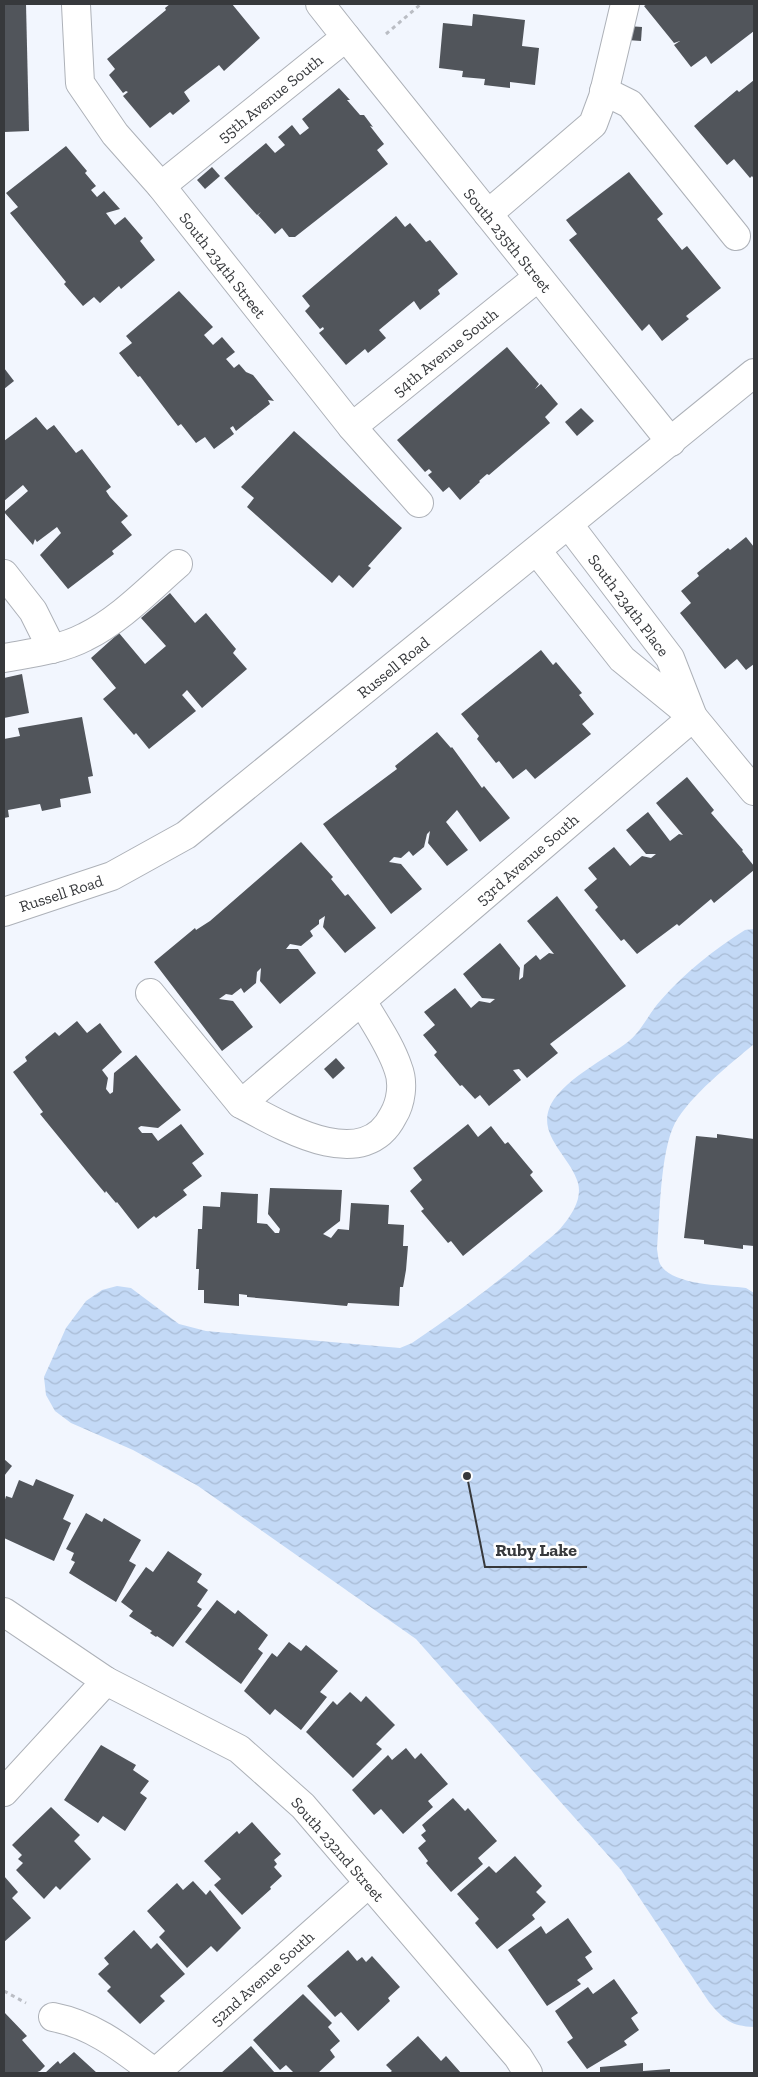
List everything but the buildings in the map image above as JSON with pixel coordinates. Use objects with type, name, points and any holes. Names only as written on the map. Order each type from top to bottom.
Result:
[{"type":"street","points":[[320,4],[353,47]]},
{"type":"street","points":[[488,214],[593,124],[604,91],[625,4]]},
{"type":"street","name":"South 234th Street","points":[[76,5],[80,83],[115,134],[161,186],[352,427],[419,503]]},
{"type":"street","name":"55th Avenue South","points":[[161,186],[353,47]]},
{"type":"street","name":"South 235th Street","points":[[353,47],[671,442]]},
{"type":"street","points":[[604,91],[630,104],[736,236]]},
{"type":"street","name":"54th Avenue South","points":[[352,427],[538,277]]},
{"type":"street","name":"Russell Road","points":[[4,912],[112,876],[186,835],[754,373]]},
{"type":"street","name":"South 234th Place","points":[[568,525],[670,658],[692,717]]},
{"type":"street","name":"South 234th Place","points":[[537,551],[622,659],[692,717],[754,791]]},
{"type":"street","points":[[4,658],[52,649],[85,638],[110,621],[178,564]]},
{"type":"street","points":[[4,574],[33,611],[52,649]]},
{"type":"street","name":"53rd Avenue South","points":[[241,1104],[692,717]]},
{"type":"street","points":[[150,993],[241,1104],[290,1130],[325,1141],[354,1144],[372,1141],[388,1128],[396,1112],[401,1081],[391,1051],[362,1001]]},
{"type":"street","name":"South 232nd Street","points":[[4,1612],[106,1681],[239,1749],[303,1806],[518,2058],[528,2073]]},
{"type":"street","points":[[4,1792],[106,1681]]},
{"type":"street","name":"52nd Avenue South","points":[[53,2017],[74,2021],[94,2030],[155,2073],[369,1883]]},
{"type":"path","points":[[353,47],[421,4]]},
{"type":"water","points":[[754,929],[754,1044],[700,1091],[675,1123],[666,1150],[657,1249],[660,1264],[675,1277],[699,1283],[746,1288],[754,1293],[754,2027],[728,2021],[714,2008],[621,1870],[416,1639],[198,1486],[133,1450],[71,1423],[55,1411],[46,1395],[44,1377],[66,1328],[86,1301],[102,1290],[117,1286],[131,1288],[179,1324],[206,1331],[400,1348],[412,1343],[443,1322],[519,1264],[557,1232],[573,1210],[578,1200],[578,1183],[552,1138],[548,1129],[547,1119],[554,1099],[562,1089],[584,1071],[629,1041],[661,1000],[690,970],[745,930]]},
{"type":"place","name":"Ruby Lake","points":[[467,1476]]}]
